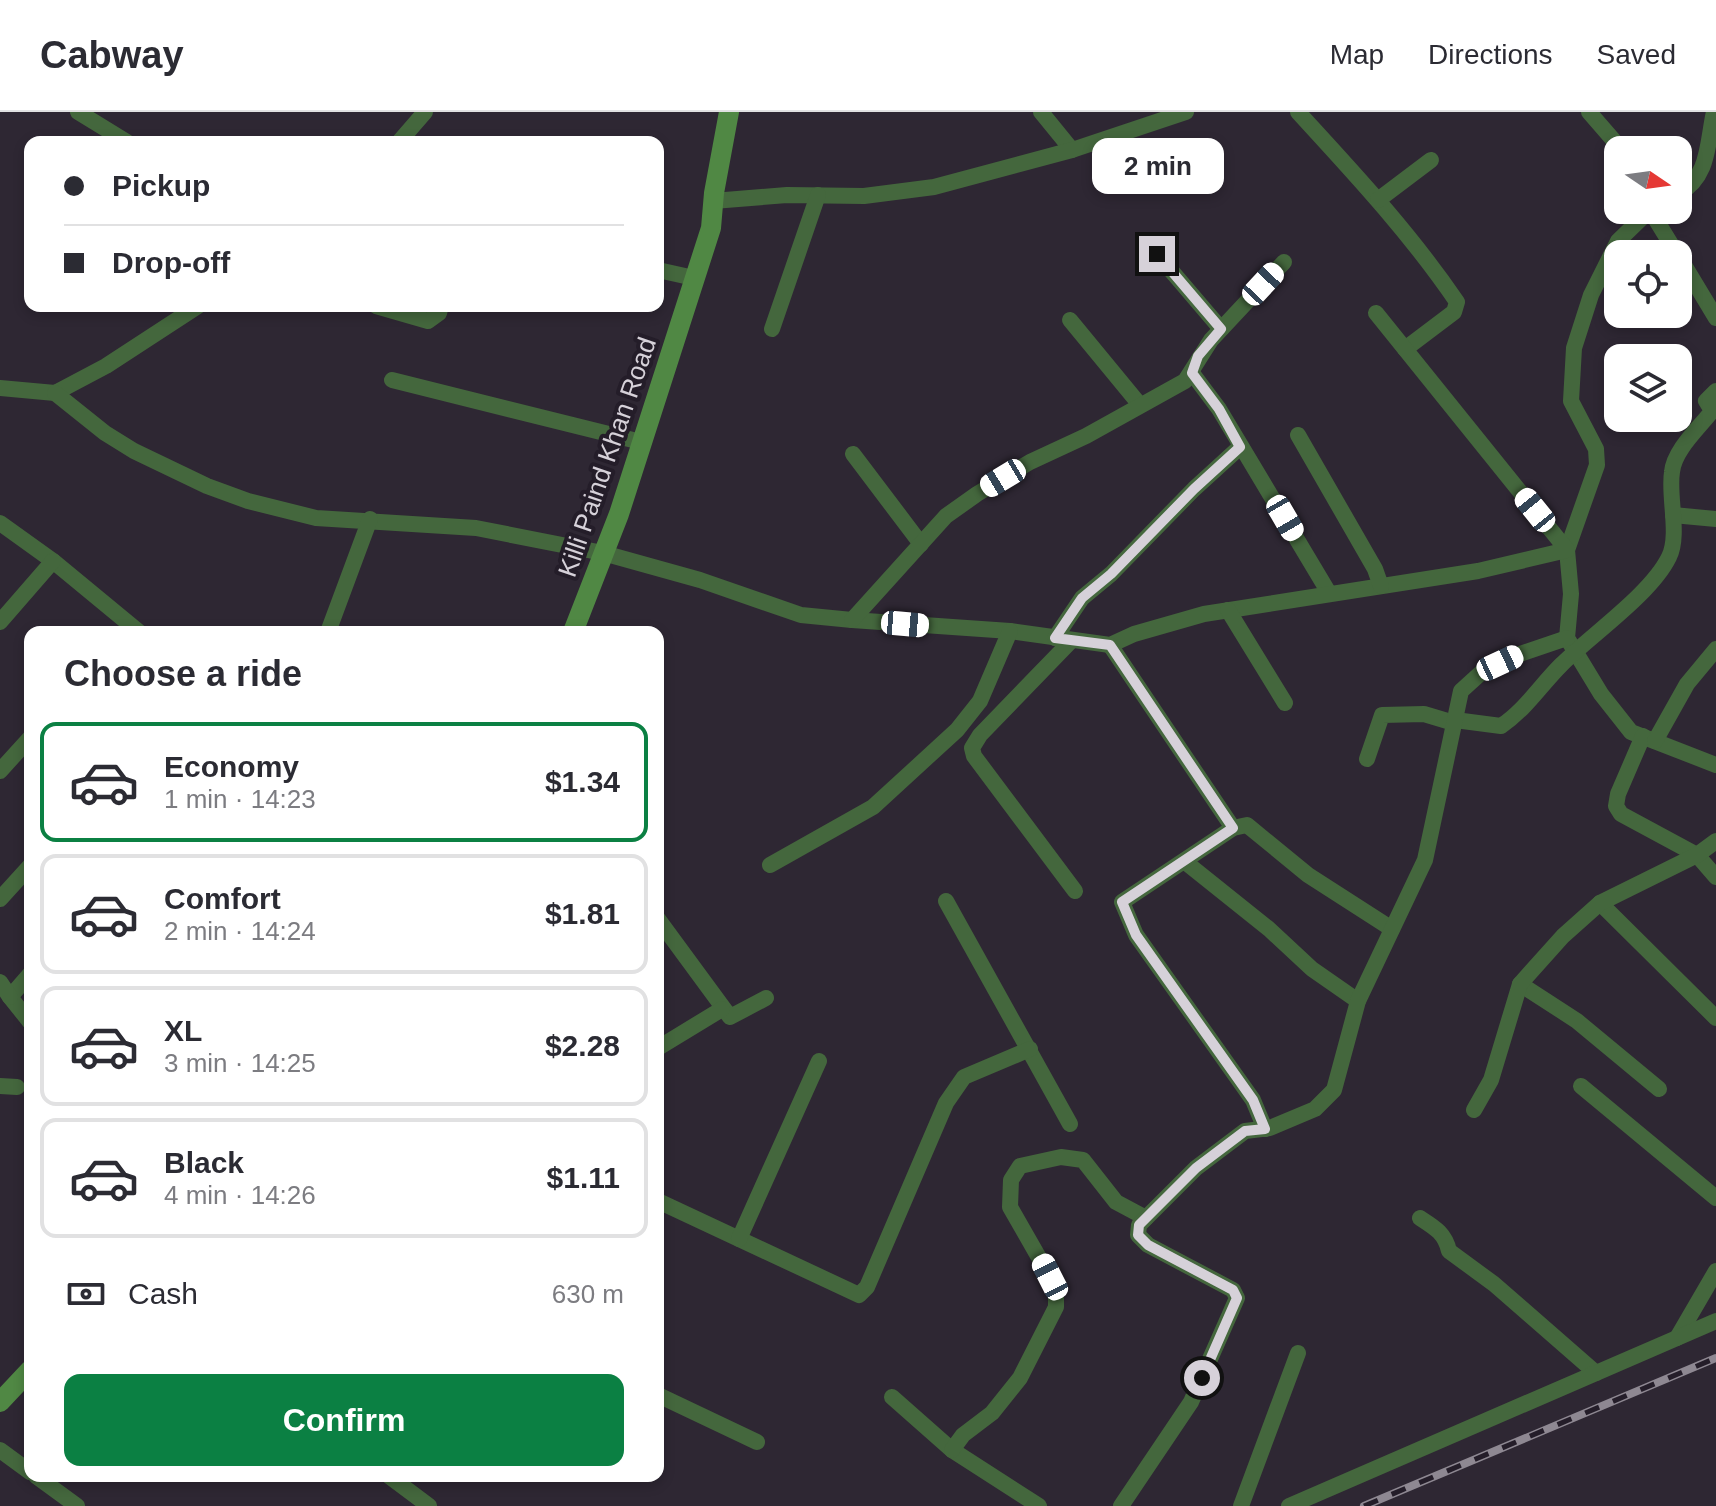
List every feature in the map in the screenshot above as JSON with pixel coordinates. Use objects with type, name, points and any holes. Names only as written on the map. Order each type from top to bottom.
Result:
[{"type":"street","points":[[78,112],[117,136]]},
{"type":"street","points":[[404,136],[425,112]]},
{"type":"street","name":"Killi Paind Khan Road","points":[[575,626],[641,442],[711,228],[729,112]]},
{"type":"street","points":[[1041,112],[1072,150]]},
{"type":"street","points":[[713,201],[818,195],[864,196],[934,187],[1072,150],[1184,112]]},
{"type":"street","points":[[1298,112],[1378,200],[1430,263],[1457,302],[1454,312],[1405,349]]},
{"type":"street","points":[[1589,112],[1610,136]]},
{"type":"street","points":[[1692,181],[1707,157],[1714,112]]},
{"type":"street","points":[[1378,200],[1431,160]]},
{"type":"street","points":[[772,329],[818,195]]},
{"type":"street","points":[[1636,224],[1618,241],[1591,295],[1574,348],[1571,401],[1596,449],[1597,465],[1567,550],[1572,644],[1601,694],[1631,732],[1716,765]]},
{"type":"street","points":[[1157,254],[1221,329]]},
{"type":"street","points":[[852,620],[946,516],[1030,462],[1086,436],[1185,381],[1192,373],[1198,356],[1284,262]]},
{"type":"street","points":[[664,271],[694,278]]},
{"type":"street","points":[[1692,278],[1716,318]]},
{"type":"street","points":[[0,388],[55,393],[97,371],[189,312]]},
{"type":"street","points":[[397,312],[428,321],[439,312]]},
{"type":"street","points":[[1376,313],[1567,550]]},
{"type":"street","points":[[1070,320],[1140,405]]},
{"type":"street","points":[[1192,373],[1219,409],[1329,593]]},
{"type":"street","points":[[392,380],[641,442]]},
{"type":"street","points":[[1367,759],[1382,715],[1424,714],[1501,726],[1528,703],[1572,644],[1642,591],[1670,556],[1673,515],[1671,470],[1679,454],[1712,411],[1706,406],[1706,401],[1716,391]]},
{"type":"street","points":[[55,393],[105,433],[134,451],[207,486],[248,501],[316,518],[476,528],[603,553],[700,580],[801,615],[1010,631],[1110,645],[1134,634],[1228,610],[1478,571],[1567,550]]},
{"type":"street","points":[[1298,435],[1375,569],[1381,586]]},
{"type":"street","points":[[1075,891],[974,756],[972,748],[1063,639],[1082,598],[1111,574],[1240,447]]},
{"type":"street","points":[[853,454],[921,544]]},
{"type":"street","points":[[1673,515],[1716,519]]},
{"type":"street","points":[[330,626],[370,519]]},
{"type":"street","points":[[0,523],[53,561],[129,626]]},
{"type":"street","points":[[0,622],[53,561]]},
{"type":"street","points":[[1228,610],[1285,703]]},
{"type":"street","points":[[770,865],[873,807],[957,730],[980,701],[1010,631]]},
{"type":"street","points":[[1121,1506],[1191,1402],[1237,1298],[1233,1290],[1148,1245],[1138,1235],[1139,1225],[1196,1168],[1245,1131],[1265,1129],[1315,1109],[1334,1090],[1358,1001],[1425,860],[1461,691],[1483,671],[1517,655],[1572,644]]},
{"type":"street","points":[[1110,645],[1233,828]]},
{"type":"street","points":[[1716,649],[1687,684],[1626,773],[1616,806],[1621,814],[1697,855],[1716,877]]},
{"type":"street","points":[[0,771],[24,745]]},
{"type":"street","points":[[1265,1129],[1253,1100],[1136,935],[1122,902],[1233,828],[1247,825],[1308,875],[1392,929]]},
{"type":"street","points":[[1474,1110],[1491,1080],[1520,984],[1563,936],[1600,903],[1697,855],[1716,841]]},
{"type":"street","points":[[1184,861],[1269,929],[1312,969],[1358,1001]]},
{"type":"street","points":[[0,899],[24,873]]},
{"type":"street","points":[[946,901],[1070,1124]]},
{"type":"street","points":[[1600,903],[1716,1018]]},
{"type":"street","points":[[664,927],[730,1017],[766,998]]},
{"type":"street","points":[[10,997],[24,981]]},
{"type":"street","points":[[0,982],[24,1014]]},
{"type":"street","points":[[1520,984],[1577,1021],[1659,1089]]},
{"type":"street","points":[[664,1044],[722,1009]]},
{"type":"street","points":[[664,1204],[859,1295],[867,1287],[946,1103],[964,1077],[1030,1049]]},
{"type":"street","points":[[739,1239],[819,1061]]},
{"type":"street","points":[[1581,1086],[1716,1198]]},
{"type":"street","points":[[952,1450],[963,1435],[992,1413],[1020,1378],[1056,1307],[1056,1292],[1050,1277],[1010,1207],[1011,1180],[1020,1166],[1061,1157],[1083,1160],[1116,1202],[1146,1218]]},
{"type":"street","points":[[1420,1218],[1440,1231],[1447,1240],[1449,1251],[1494,1284],[1596,1373]]},
{"type":"street","points":[[1677,1338],[1716,1271]]},
{"type":"street","points":[[1289,1506],[1716,1321]]},
{"type":"street","points":[[1241,1506],[1298,1353]]},
{"type":"street","points":[[0,1402],[24,1376]]},
{"type":"street","points":[[892,1397],[952,1450],[1039,1506]]},
{"type":"street","points":[[664,1398],[757,1442]]},
{"type":"street","points":[[0,1450],[24,1468]]},
{"type":"street","points":[[44,1482],[77,1506]]},
{"type":"street","points":[[397,1482],[429,1506]]},
{"type":"railway","points":[[1364,1506],[1716,1358]]},
{"type":"route","points":[[1157,254],[1221,329],[1198,356],[1192,373],[1219,409],[1240,447],[1111,574],[1082,598],[1055,638],[1110,645],[1233,828],[1122,902],[1136,935],[1253,1100],[1265,1129],[1245,1131],[1196,1168],[1139,1225],[1138,1235],[1148,1245],[1233,1290],[1237,1298],[1202,1378]]}]
